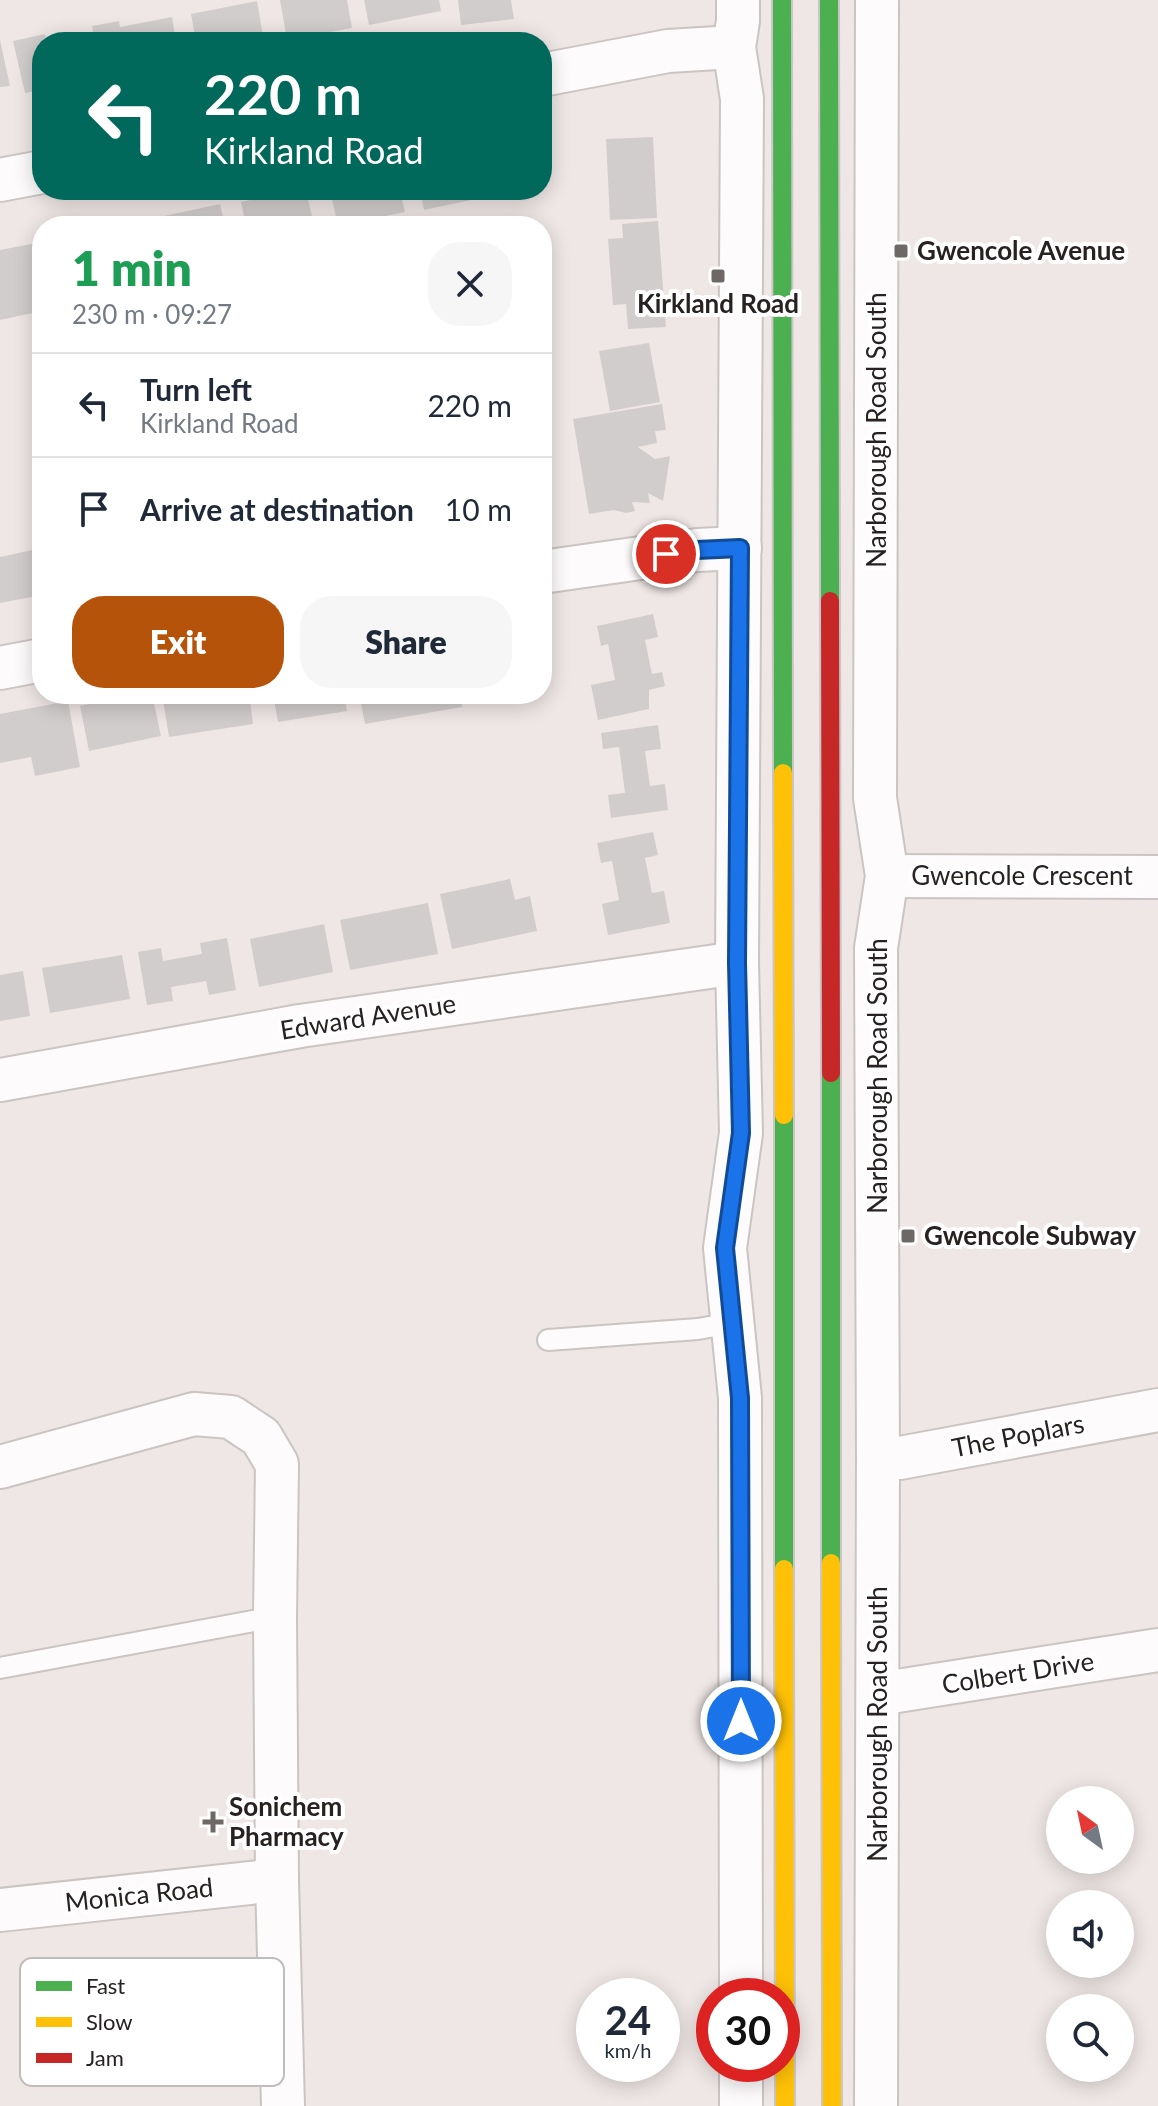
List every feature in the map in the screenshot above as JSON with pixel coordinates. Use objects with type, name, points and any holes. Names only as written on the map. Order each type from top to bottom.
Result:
[{"type":"main road","points":[[782,0],[785,2106]]},
{"type":"main road","name":"Narborough Road South","points":[[829,0],[832,2106]]},
{"type":"street","points":[[738,0],[734,47],[742,99],[737,963],[741,1133],[725,1248],[740,1398],[741,1978]]},
{"type":"street","name":"Narborough Road South","points":[[876,2106],[876,948],[887,876],[875,798],[877,0]]},
{"type":"street","points":[[552,73],[668,51],[734,47]]},
{"type":"street","points":[[0,180],[32,174]]},
{"type":"street","points":[[552,571],[697,550],[740,548]]},
{"type":"street","points":[[0,668],[32,662]]},
{"type":"street","name":"Gwencole Crescent","points":[[887,876],[1158,877]]},
{"type":"street","name":"Edward Avenue","points":[[0,1080],[300,1026],[737,963]]},
{"type":"street","name":"The Poplars","points":[[878,1458],[900,1458],[1158,1410]]},
{"type":"street","points":[[0,1467],[194,1414],[231,1417],[261,1437],[277,1464],[275,1617],[279,1958]]},
{"type":"street","name":"Colbert Drive","points":[[878,1694],[1158,1650]]},
{"type":"street","name":"Monica Road","points":[[0,1910],[277,1880]]},
{"type":"street","points":[[741,2082],[741,2106]]},
{"type":"street","points":[[282,2086],[283,2106]]},
{"type":"lane","points":[[548,1340],[698,1329],[731,1323]]},
{"type":"lane","points":[[0,1668],[275,1617]]},
{"type":"building","points":[[280,0],[347,0],[352,28],[330,32],[286,32]]},
{"type":"building","points":[[364,0],[439,0],[441,11],[369,25]]},
{"type":"building","points":[[458,0],[511,0],[514,19],[461,25]]},
{"type":"building","points":[[257,1],[262,32],[194,32],[191,14]]},
{"type":"building","points":[[172,17],[174,32],[93,32],[92,26],[119,21],[120,27]]},
{"type":"building","points":[[32,37],[32,92],[25,93],[13,41]]},
{"type":"building","points":[[0,40],[10,86],[0,87]]},
{"type":"building","points":[[653,137],[657,218],[610,220],[606,139]]},
{"type":"building","points":[[308,200],[312,216],[244,216],[241,202]]},
{"type":"building","points":[[332,200],[402,200],[405,212],[386,216],[336,216]]},
{"type":"building","points":[[422,200],[471,200],[424,210]]},
{"type":"building","points":[[220,204],[223,216],[164,216]]},
{"type":"building","points":[[658,221],[666,327],[628,329],[626,304],[613,305],[608,239],[623,238],[622,224]]},
{"type":"building","points":[[32,244],[32,313],[0,320],[0,250]]},
{"type":"building","points":[[649,343],[660,402],[610,411],[599,351]]},
{"type":"building","points":[[662,404],[666,430],[655,431],[657,443],[638,447],[655,459],[670,456],[663,501],[648,493],[650,503],[632,502],[635,511],[589,514],[573,419]]},
{"type":"building","points":[[32,550],[32,597],[0,603],[0,557]]},
{"type":"building","points":[[653,614],[658,637],[645,640],[652,674],[662,672],[665,686],[649,690],[649,709],[598,720],[591,685],[615,680],[608,644],[601,646],[597,626]]},
{"type":"building","points":[[69,704],[80,767],[35,776],[31,757],[0,763],[0,714]]},
{"type":"building","points":[[154,704],[161,736],[89,751],[80,706]]},
{"type":"building","points":[[164,704],[250,704],[253,724],[169,737]]},
{"type":"building","points":[[275,704],[346,704],[347,711],[278,722]]},
{"type":"building","points":[[361,704],[462,704],[462,707],[365,724]]},
{"type":"building","points":[[658,725],[661,749],[645,751],[650,786],[665,784],[668,810],[611,818],[608,795],[625,793],[619,747],[603,749],[601,733]]},
{"type":"building","points":[[653,832],[658,855],[645,858],[652,893],[664,891],[670,923],[608,935],[602,904],[619,900],[612,861],[601,863],[597,843]]},
{"type":"building","points":[[510,879],[515,900],[530,896],[537,931],[452,949],[440,894]]},
{"type":"building","points":[[428,903],[438,954],[350,970],[340,920]]},
{"type":"building","points":[[324,924],[333,972],[259,987],[250,939]]},
{"type":"building","points":[[227,938],[236,990],[209,995],[206,981],[171,987],[173,1001],[147,1005],[138,952],[161,948],[163,961],[202,954],[200,943]]},
{"type":"building","points":[[122,955],[130,999],[50,1013],[42,968]]},
{"type":"building","points":[[23,971],[30,1016],[0,1021],[0,975]]},
{"type":"traffic: fast","points":[[782,0],[783,773]]},
{"type":"traffic: fast","points":[[829,0],[830,601]]},
{"type":"traffic: fast","points":[[831,1073],[831,1563]]},
{"type":"traffic: fast","points":[[784,1115],[784,1569]]},
{"type":"traffic: slow","points":[[783,773],[784,1115]]},
{"type":"traffic: slow","points":[[831,1563],[832,2106]]},
{"type":"traffic: slow","points":[[784,1569],[785,2106]]},
{"type":"traffic: jam","points":[[830,601],[831,1073]]},
{"type":"place","name":"Gwencole Avenue","points":[[901,251]]},
{"type":"place","name":"Kirkland Road","points":[[718,276]]},
{"type":"place","name":"Gwencole Subway","points":[[908,1236]]},
{"type":"place","name":"Sonichem Pharmacy","points":[[213,1822]]},
{"type":"route","points":[[666,554],[740,548],[737,963],[741,1133],[725,1265],[740,1398],[741,1721]]}]
